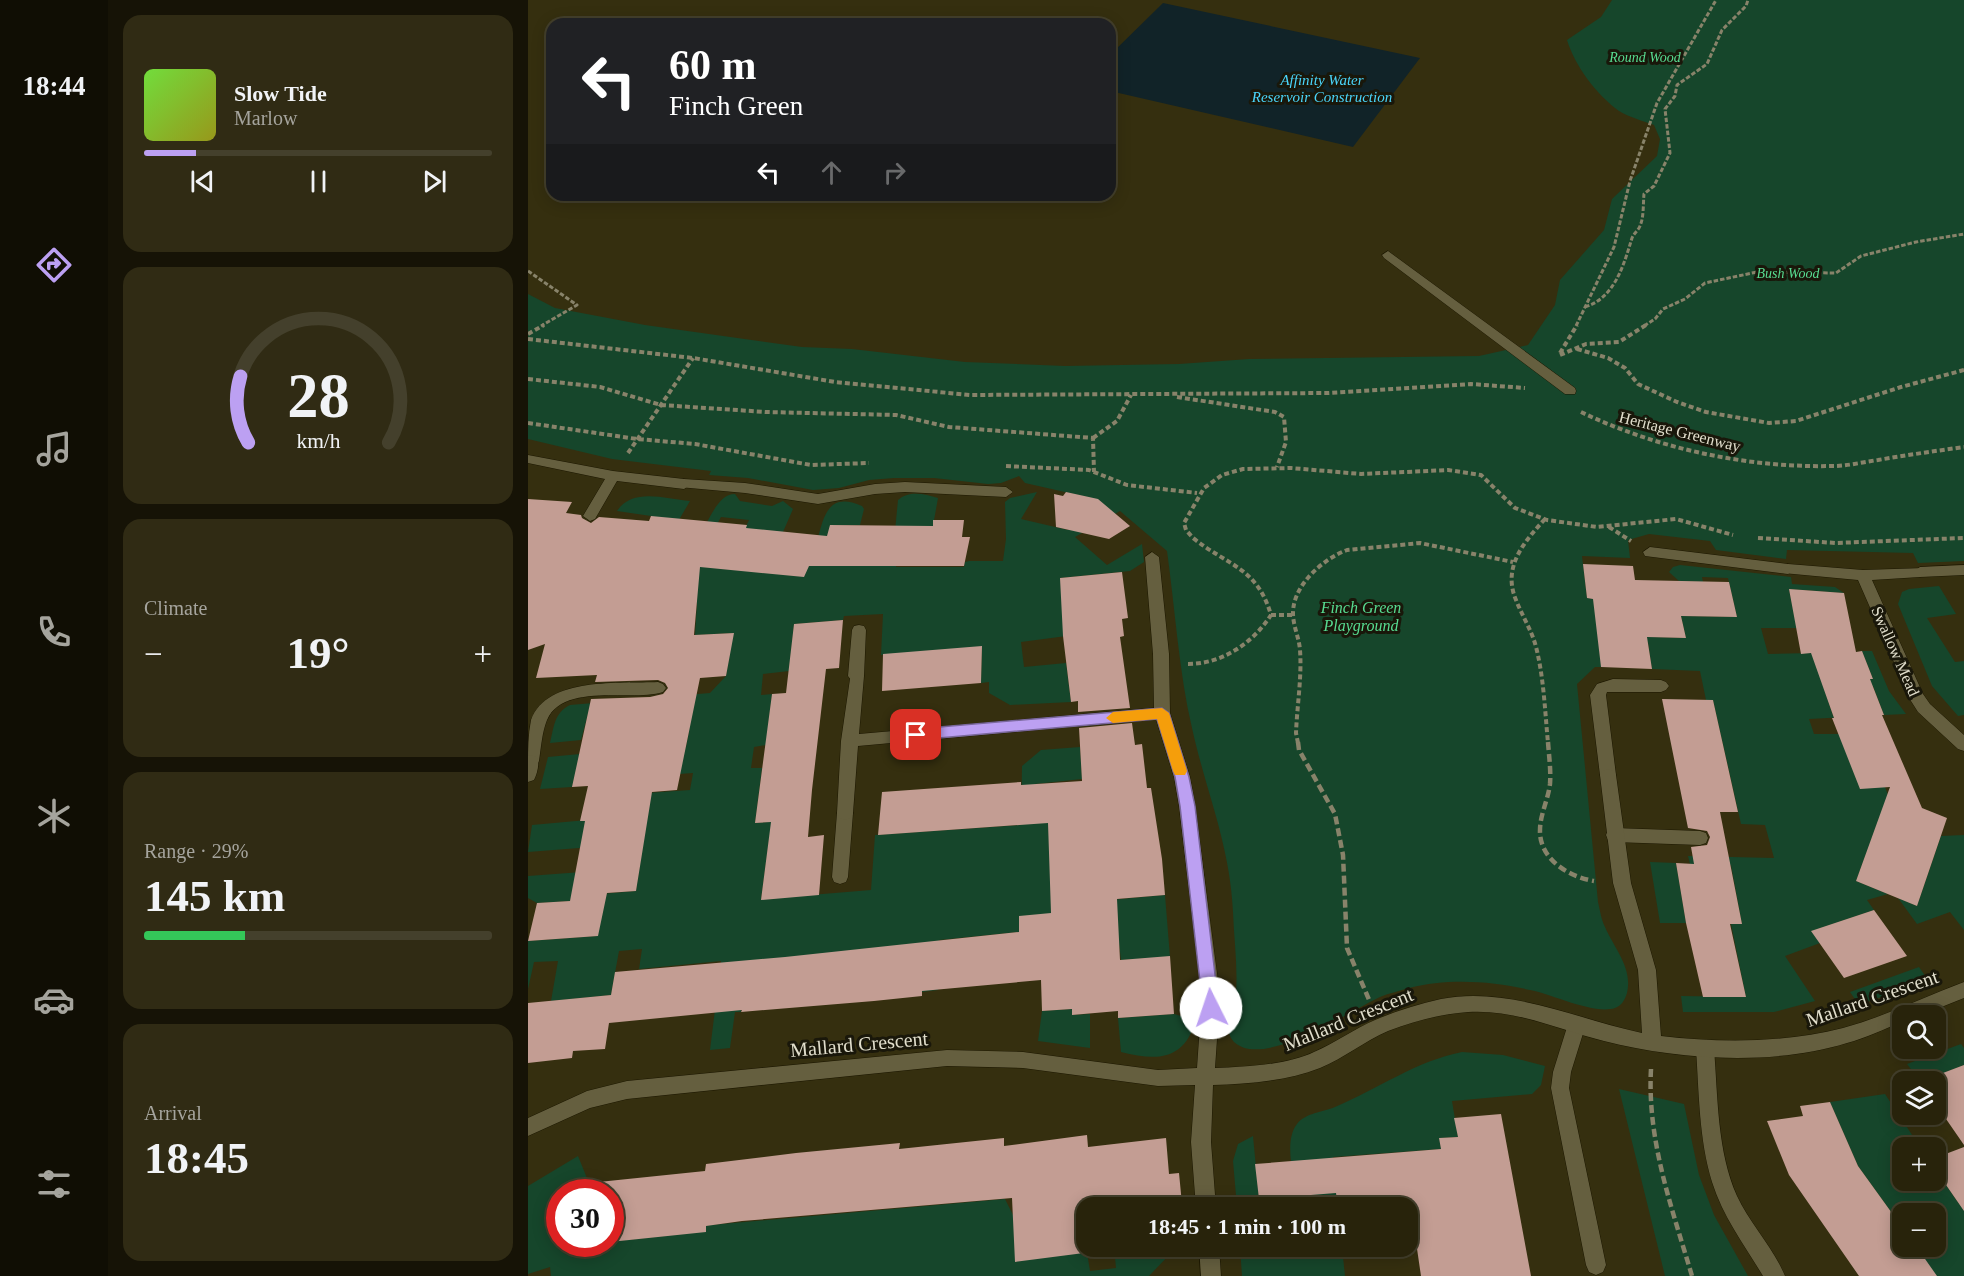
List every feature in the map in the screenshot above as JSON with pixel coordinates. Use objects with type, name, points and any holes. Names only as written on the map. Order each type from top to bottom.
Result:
[{"type":"street","points":[[1388,255],[1570,391]]},
{"type":"street","points":[[528,459],[613,476],[745,488],[818,499],[875,489],[905,487],[1006,492]]},
{"type":"street","points":[[590,516],[613,476]]},
{"type":"street","points":[[1650,552],[1863,575],[1964,570]]},
{"type":"street","points":[[1152,557],[1161,660],[1162,713],[1182,777],[1211,996],[1211,1021],[1201,1118],[1205,1197]]},
{"type":"street","name":"Swallow Mead","points":[[1863,575],[1916,697],[1924,708],[1964,745]]},
{"type":"street","points":[[840,877],[859,630]]},
{"type":"street","points":[[1652,1043],[1647,970],[1622,883],[1614,835],[1598,695],[1602,688],[1613,685],[1661,686]]},
{"type":"street","points":[[530,768],[540,717],[552,701],[576,692],[658,688]]},
{"type":"street","points":[[849,741],[1162,713]]},
{"type":"street","points":[[1614,835],[1700,838]]},
{"type":"street","name":"Mallard Crescent","points":[[528,1127],[587,1100],[627,1090],[947,1058],[1023,1060],[1158,1078],[1254,1075],[1316,1061],[1381,1026],[1423,1012],[1470,1004],[1526,1009],[1604,1033],[1652,1043],[1705,1049],[1783,1047],[1814,1043],[1846,1035],[1964,990]]},
{"type":"street","points":[[1577,1024],[1562,1072],[1560,1088],[1596,1265]]},
{"type":"street","points":[[1705,1049],[1712,1130],[1721,1176],[1740,1220],[1775,1276]]},
{"type":"street","points":[[1210,1257],[1211,1276]]},
{"type":"path","points":[[1559,355],[1568,343],[1614,247],[1630,181],[1657,103],[1716,0]]},
{"type":"path","points":[[1585,307],[1598,303],[1617,279],[1629,253],[1633,235],[1640,227],[1644,194],[1654,186],[1670,153],[1665,109],[1675,96],[1677,85],[1707,63],[1722,30],[1746,6],[1748,0]]},
{"type":"path","points":[[1559,355],[1586,344],[1619,342],[1655,319],[1663,309],[1685,299],[1705,283],[1757,272],[1836,273],[1861,256],[1916,242],[1964,234]]},
{"type":"path","points":[[528,271],[577,305],[528,334]]},
{"type":"path","points":[[528,339],[693,358],[835,381],[970,395],[1329,393],[1471,384],[1570,391],[1559,355]]},
{"type":"path","points":[[1576,348],[1608,358],[1625,368],[1638,384],[1677,402],[1706,412],[1769,423],[1796,421],[1901,387],[1964,370]]},
{"type":"path","points":[[638,439],[693,358]]},
{"type":"path","points":[[528,379],[600,387],[660,405],[766,412],[896,415],[950,427],[1093,438],[1117,422],[1131,395]]},
{"type":"path","name":"Heritage Greenway","points":[[1570,391],[1572,408],[1620,429],[1718,457],[1752,462],[1834,466],[1964,447]]},
{"type":"path","points":[[1168,395],[1275,412],[1284,417],[1286,442],[1277,467]]},
{"type":"path","points":[[528,423],[638,439],[695,444],[811,465],[879,462]]},
{"type":"path","points":[[1093,438],[1094,472]]},
{"type":"path","points":[[995,465],[1089,470],[1127,485],[1197,494]]},
{"type":"path","points":[[1161,660],[1206,663],[1219,659],[1255,635],[1265,626],[1271,615],[1265,595],[1252,577],[1194,539],[1185,530],[1184,523],[1197,494],[1210,481],[1228,472],[1259,467],[1277,467],[1351,474],[1430,470],[1472,472],[1491,482],[1509,503],[1519,510],[1573,526],[1598,527],[1666,518],[1682,519],[1737,536]]},
{"type":"path","points":[[1545,519],[1522,545],[1513,562],[1510,578],[1513,593],[1533,634],[1538,658],[1551,771],[1541,823],[1542,843],[1559,868],[1570,876],[1583,880],[1622,883]]},
{"type":"path","points":[[1756,538],[1836,543],[1964,537]]},
{"type":"path","points":[[1381,1026],[1347,948],[1343,855],[1335,814],[1299,750],[1296,733],[1300,649],[1293,615],[1298,591],[1329,560],[1347,550],[1428,544],[1513,562]]},
{"type":"path","points":[[1271,615],[1293,615]]},
{"type":"path","points":[[1652,1043],[1650,1089],[1659,1165],[1692,1276]]},
{"type":"green space","points":[[1612,0],[1964,0],[1964,561],[1918,563],[1913,553],[1787,550],[1786,559],[1716,550],[1710,541],[1649,534],[1628,540],[1630,558],[1582,556],[1587,598],[1638,601],[1651,637],[1686,638],[1681,616],[1737,617],[1728,578],[1702,577],[1703,582],[1679,581],[1669,572],[1673,567],[1680,565],[1791,577],[1792,584],[1835,587],[1844,593],[1789,589],[1797,628],[1761,628],[1768,654],[1813,653],[1824,680],[1873,679],[1862,651],[1872,651],[1889,691],[1906,714],[1884,715],[1873,686],[1824,688],[1833,716],[1847,717],[1809,719],[1814,734],[1839,734],[1885,787],[1888,795],[1856,881],[1888,894],[1867,900],[1874,910],[1812,931],[1820,943],[1785,956],[1815,1001],[1774,1012],[1683,1012],[1681,996],[1746,997],[1731,924],[1742,924],[1731,865],[1690,864],[1688,856],[1774,858],[1765,825],[1741,824],[1713,700],[1706,700],[1700,671],[1652,669],[1648,642],[1601,667],[1595,667],[1577,684],[1598,902],[1604,924],[1622,958],[1627,975],[1627,993],[1621,1004],[1615,1008],[1596,1009],[1515,987],[1470,982],[1439,983],[1409,988],[1383,996],[1307,1035],[1286,1043],[1265,1049],[1248,1049],[1234,1042],[1229,1033],[1237,980],[1231,887],[1222,841],[1188,707],[1180,663],[1167,551],[1120,511],[1075,537],[1107,565],[1142,544],[1144,562],[1130,571],[1060,578],[1074,635],[1021,642],[1024,667],[1066,663],[1071,702],[1010,705],[989,693],[989,682],[981,683],[982,647],[881,655],[883,614],[844,616],[843,620],[794,624],[789,671],[763,674],[761,695],[772,694],[766,745],[754,747],[751,768],[762,768],[755,823],[794,820],[792,838],[769,840],[761,899],[871,890],[875,835],[1021,825],[1022,766],[1041,750],[1080,747],[1082,779],[1035,784],[1035,801],[1099,901],[1165,895],[1170,957],[1121,960],[1115,908],[1019,932],[939,940],[938,990],[922,992],[923,943],[747,962],[741,1012],[735,1012],[730,1048],[710,1050],[721,961],[639,969],[642,949],[619,951],[611,995],[551,1001],[558,961],[534,962],[528,989],[528,941],[597,936],[605,899],[537,903],[528,898],[528,876],[582,872],[578,896],[636,891],[643,843],[528,852],[532,825],[587,820],[647,793],[690,790],[693,773],[652,776],[686,747],[689,731],[650,706],[589,710],[581,740],[550,743],[558,716],[570,705],[710,693],[726,676],[733,633],[695,635],[697,603],[528,633],[655,554],[651,516],[617,511],[624,504],[632,499],[650,496],[690,501],[676,525],[730,560],[749,520],[721,517],[715,528],[704,527],[716,506],[729,495],[735,494],[740,501],[772,506],[783,501],[793,509],[783,532],[817,541],[825,515],[835,504],[851,502],[864,509],[860,525],[830,525],[895,531],[898,500],[912,494],[928,495],[938,498],[933,526],[905,526],[896,567],[964,567],[965,562],[969,561],[1003,561],[1006,539],[1005,502],[1010,498],[1037,492],[1021,519],[1068,530],[1087,497],[1025,483],[1019,476],[1001,483],[988,484],[934,478],[894,478],[869,480],[839,488],[813,490],[748,478],[709,475],[711,471],[612,459],[528,439],[528,294],[555,308],[645,325],[802,347],[852,349],[965,362],[1065,366],[1179,364],[1249,359],[1479,356],[1528,345],[1555,305],[1560,280],[1604,230],[1612,199],[1657,156],[1660,139],[1654,125],[1619,111],[1602,96],[1587,79],[1575,60],[1567,40],[1601,17]]},
{"type":"green space","points":[[1939,586],[1956,614],[1927,618],[1955,662],[1964,661],[1964,715],[1958,716],[1932,686],[1898,604],[1902,592],[1909,589]]},
{"type":"green space","points":[[580,754],[572,787],[540,789],[548,757]]},
{"type":"green space","points":[[1964,835],[1964,930],[1950,912],[1917,924],[1898,898],[1917,906],[1941,836]]},
{"type":"green space","points":[[1650,862],[1676,863],[1686,923],[1660,923]]},
{"type":"green space","points":[[1919,967],[1928,980],[1859,1005],[1850,992]]},
{"type":"green space","points":[[1072,1009],[1072,1015],[1090,1014],[1090,1048],[1038,1041],[1042,1011]]},
{"type":"green space","points":[[1174,1014],[1196,1020],[1191,1034],[1176,1051],[1157,1057],[1121,1052],[1118,1018]]},
{"type":"green space","points":[[1961,1044],[1964,1048],[1964,1065],[1946,1072],[1912,1071],[1907,1064],[1920,1059],[1946,1059],[1946,1050]]},
{"type":"green space","points":[[1462,1052],[1503,1055],[1545,1066],[1541,1085],[1532,1094],[1452,1101],[1458,1137],[1440,1138],[1441,1149],[1333,1157],[1337,1197],[1283,1197],[1295,1196],[1290,1149],[1293,1131],[1300,1120],[1351,1100],[1397,1076],[1445,1056]]},
{"type":"green space","points":[[1619,1089],[1684,1104],[1699,1175],[1714,1215],[1748,1276],[1665,1276]]},
{"type":"green space","points":[[1885,1094],[1892,1105],[1892,1125],[1905,1125],[1913,1137],[1892,1137],[1892,1191],[1946,1191],[1946,1185],[1959,1204],[1964,1202],[1964,1276],[1935,1276],[1923,1257],[1946,1257],[1946,1203],[1892,1203],[1892,1213],[1858,1166],[1830,1102]]},
{"type":"green space","points":[[1253,1136],[1259,1197],[1236,1197],[1233,1161],[1238,1144]]},
{"type":"green space","points":[[578,1156],[587,1179],[546,1179],[546,1257],[624,1257],[624,1240],[664,1236],[666,1229],[1005,1199],[1013,1215],[1076,1220],[1076,1257],[1088,1257],[1090,1271],[1116,1268],[1115,1257],[1167,1257],[1149,1276],[551,1276],[550,1267],[528,1274],[528,1186]]},
{"type":"green space","points":[[1241,1257],[1343,1257],[1345,1276],[1242,1276]]},
{"type":"water","name":"Affinity Water Reservoir Construction","points":[[1163,3],[1420,58],[1353,147],[1116,92],[1116,49]]},
{"type":"building","points":[[1066,492],[1098,499],[1130,526],[1109,539],[1056,527],[1054,494],[1063,496]]},
{"type":"building","points":[[528,499],[572,502],[566,513],[581,515],[591,523],[599,517],[649,521],[651,516],[747,525],[746,528],[827,536],[830,525],[933,526],[933,520],[964,520],[962,537],[970,537],[964,566],[809,566],[804,577],[700,567],[694,635],[734,633],[726,676],[700,678],[677,790],[652,792],[636,891],[607,893],[598,936],[528,941],[537,903],[570,901],[585,821],[580,821],[588,786],[572,787],[591,699],[650,697],[663,694],[668,688],[665,683],[658,680],[595,682],[597,675],[536,678],[545,644],[528,650]]},
{"type":"building","points":[[1583,564],[1633,566],[1635,580],[1729,582],[1737,617],[1681,616],[1686,638],[1647,637],[1652,669],[1601,667],[1593,599],[1587,598]]},
{"type":"building","points":[[1122,572],[1128,618],[1122,619],[1124,636],[1120,637],[1130,708],[1078,712],[1078,701],[1071,702],[1063,636],[1060,578]]},
{"type":"building","points":[[1789,589],[1844,593],[1856,652],[1862,651],[1873,679],[1870,679],[1884,715],[1882,715],[1922,808],[1947,818],[1917,906],[1856,881],[1890,787],[1860,789],[1832,718],[1834,718],[1811,653],[1801,654]]},
{"type":"building","points":[[843,620],[839,668],[826,669],[812,790],[808,837],[824,835],[819,895],[761,900],[771,822],[755,823],[772,694],[786,693],[794,624]]},
{"type":"building","points":[[982,646],[981,683],[882,691],[883,654]]},
{"type":"building","points":[[1662,699],[1713,700],[1738,812],[1720,812],[1742,924],[1730,924],[1746,997],[1703,997],[1686,923],[1676,863],[1694,864],[1691,847],[1707,845],[1710,837],[1707,831],[1688,828]]},
{"type":"building","points":[[1132,723],[1135,745],[1142,744],[1147,788],[1151,788],[1165,895],[1117,899],[1120,960],[1170,956],[1174,1014],[1118,1018],[1118,1011],[1072,1015],[1072,1009],[1042,1011],[1041,980],[922,991],[922,996],[874,1001],[741,1012],[742,1010],[609,1023],[605,1049],[573,1051],[572,1058],[528,1063],[528,1003],[611,995],[615,972],[785,957],[1019,932],[1019,916],[1051,913],[1048,823],[878,835],[882,792],[1021,782],[1021,785],[1082,781],[1079,728]]},
{"type":"building","points":[[1874,910],[1907,956],[1844,978],[1811,931]]},
{"type":"building","points":[[1964,1065],[1964,1145],[1946,1119],[1946,1072]]},
{"type":"building","points":[[1830,1102],[1858,1166],[1892,1213],[1892,1257],[1924,1257],[1937,1276],[1859,1276],[1789,1175],[1767,1121],[1803,1116],[1800,1106]]},
{"type":"building","points":[[1501,1114],[1531,1276],[1421,1276],[1418,1256],[1418,1197],[1337,1197],[1336,1193],[1259,1197],[1255,1164],[1441,1149],[1439,1138],[1458,1137],[1454,1118]]},
{"type":"building","points":[[1087,1135],[1088,1147],[1166,1138],[1169,1174],[1179,1173],[1181,1197],[1076,1197],[1076,1254],[1015,1262],[1012,1198],[742,1221],[706,1226],[706,1232],[624,1241],[624,1179],[705,1171],[706,1164],[900,1143],[899,1149],[1004,1138],[1004,1146]]},
{"type":"building","points":[[1964,1147],[1964,1211],[1946,1185],[1946,1154]]},
{"type":"slow traffic","points":[[1113,718],[1162,713],[1180,771]]},
{"type":"route","points":[[916,735],[1162,713],[1182,777],[1187,806],[1211,1008]]},
{"type":"park label","name":"Round Wood","points":[[1645,57]]},
{"type":"park label","name":"Bush Wood","points":[[1788,273]]},
{"type":"park label","name":"Finch Green Playground","points":[[1361,616]]}]
